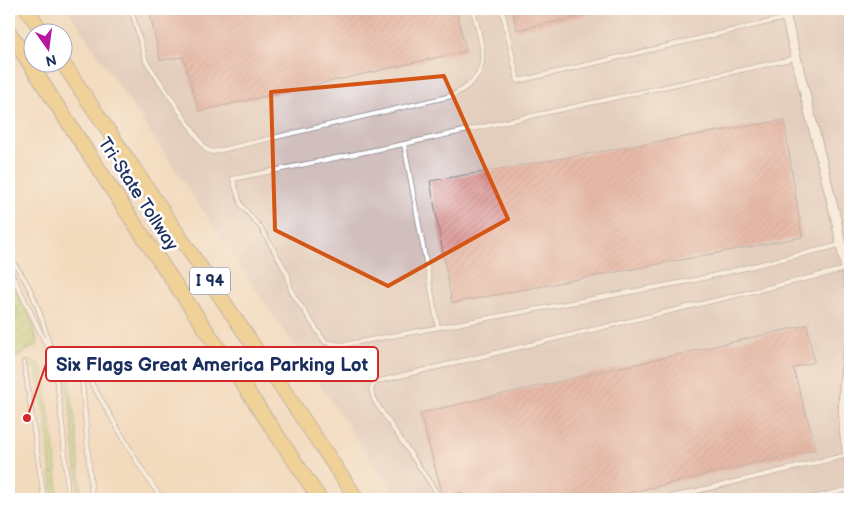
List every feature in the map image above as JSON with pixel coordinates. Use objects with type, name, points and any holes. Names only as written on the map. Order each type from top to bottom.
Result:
[{"type":"highway","points":[[27,9],[35,22]]},
{"type":"highway","name":"Tri-State Tollway","points":[[9,32],[134,223],[320,499]]},
{"type":"highway","name":"Tri-State Tollway","points":[[69,72],[357,499]]},
{"type":"street","points":[[785,13],[841,245],[850,290]]},
{"type":"street","points":[[850,343],[846,365],[842,419],[850,467]]},
{"type":"lane","points":[[131,9],[146,61],[202,144],[207,150],[213,152],[451,96],[464,90],[481,72],[483,62],[472,9]]},
{"type":"lane","points":[[502,9],[518,81],[785,13]]},
{"type":"lane","points":[[796,58],[404,144],[233,179],[241,205],[261,228],[276,252],[288,275],[291,291],[325,342],[342,345],[694,280],[841,245]]},
{"type":"lane","points":[[404,144],[438,327]]},
{"type":"lane","points":[[9,258],[35,300],[46,328],[61,414],[68,499]]},
{"type":"lane","points":[[9,268],[48,348]]},
{"type":"lane","points":[[440,499],[374,400],[371,389],[375,382],[846,269]]},
{"type":"lane","points":[[24,362],[44,499]]},
{"type":"lane","points":[[92,499],[81,365],[142,470],[162,499]]},
{"type":"lane","points":[[663,499],[848,455]]},
{"type":"lane","points":[[810,499],[850,489]]},
{"type":"highlighted area","points":[[444,76],[508,219],[388,286],[275,230],[271,92]]},
{"type":"shaded area","points":[[67,9],[850,9],[850,499],[397,499]]},
{"type":"green space","points":[[9,274],[34,326],[38,344],[9,362]]},
{"type":"green space","points":[[9,279],[31,319],[35,345],[9,362],[11,355],[9,341],[18,309],[9,302]]},
{"type":"green space","points":[[28,362],[37,362],[42,368],[55,453],[58,499],[53,499],[47,426],[36,367],[30,367]]},
{"type":"green space","points":[[70,362],[78,368],[69,373],[82,499],[79,499],[70,406],[63,370],[64,365]]},
{"type":"building","points":[[149,9],[456,9],[466,51],[199,111],[183,57],[160,60]]},
{"type":"building","points":[[512,9],[598,9],[598,12],[517,30]]},
{"type":"building","points":[[784,120],[802,237],[452,303],[430,181]]},
{"type":"building","points":[[807,325],[814,362],[793,368],[816,449],[603,499],[464,499],[462,492],[443,496],[420,413]]},
{"type":"place","name":"Six Flags Great America Parking Lot","points":[[27,418]]}]
